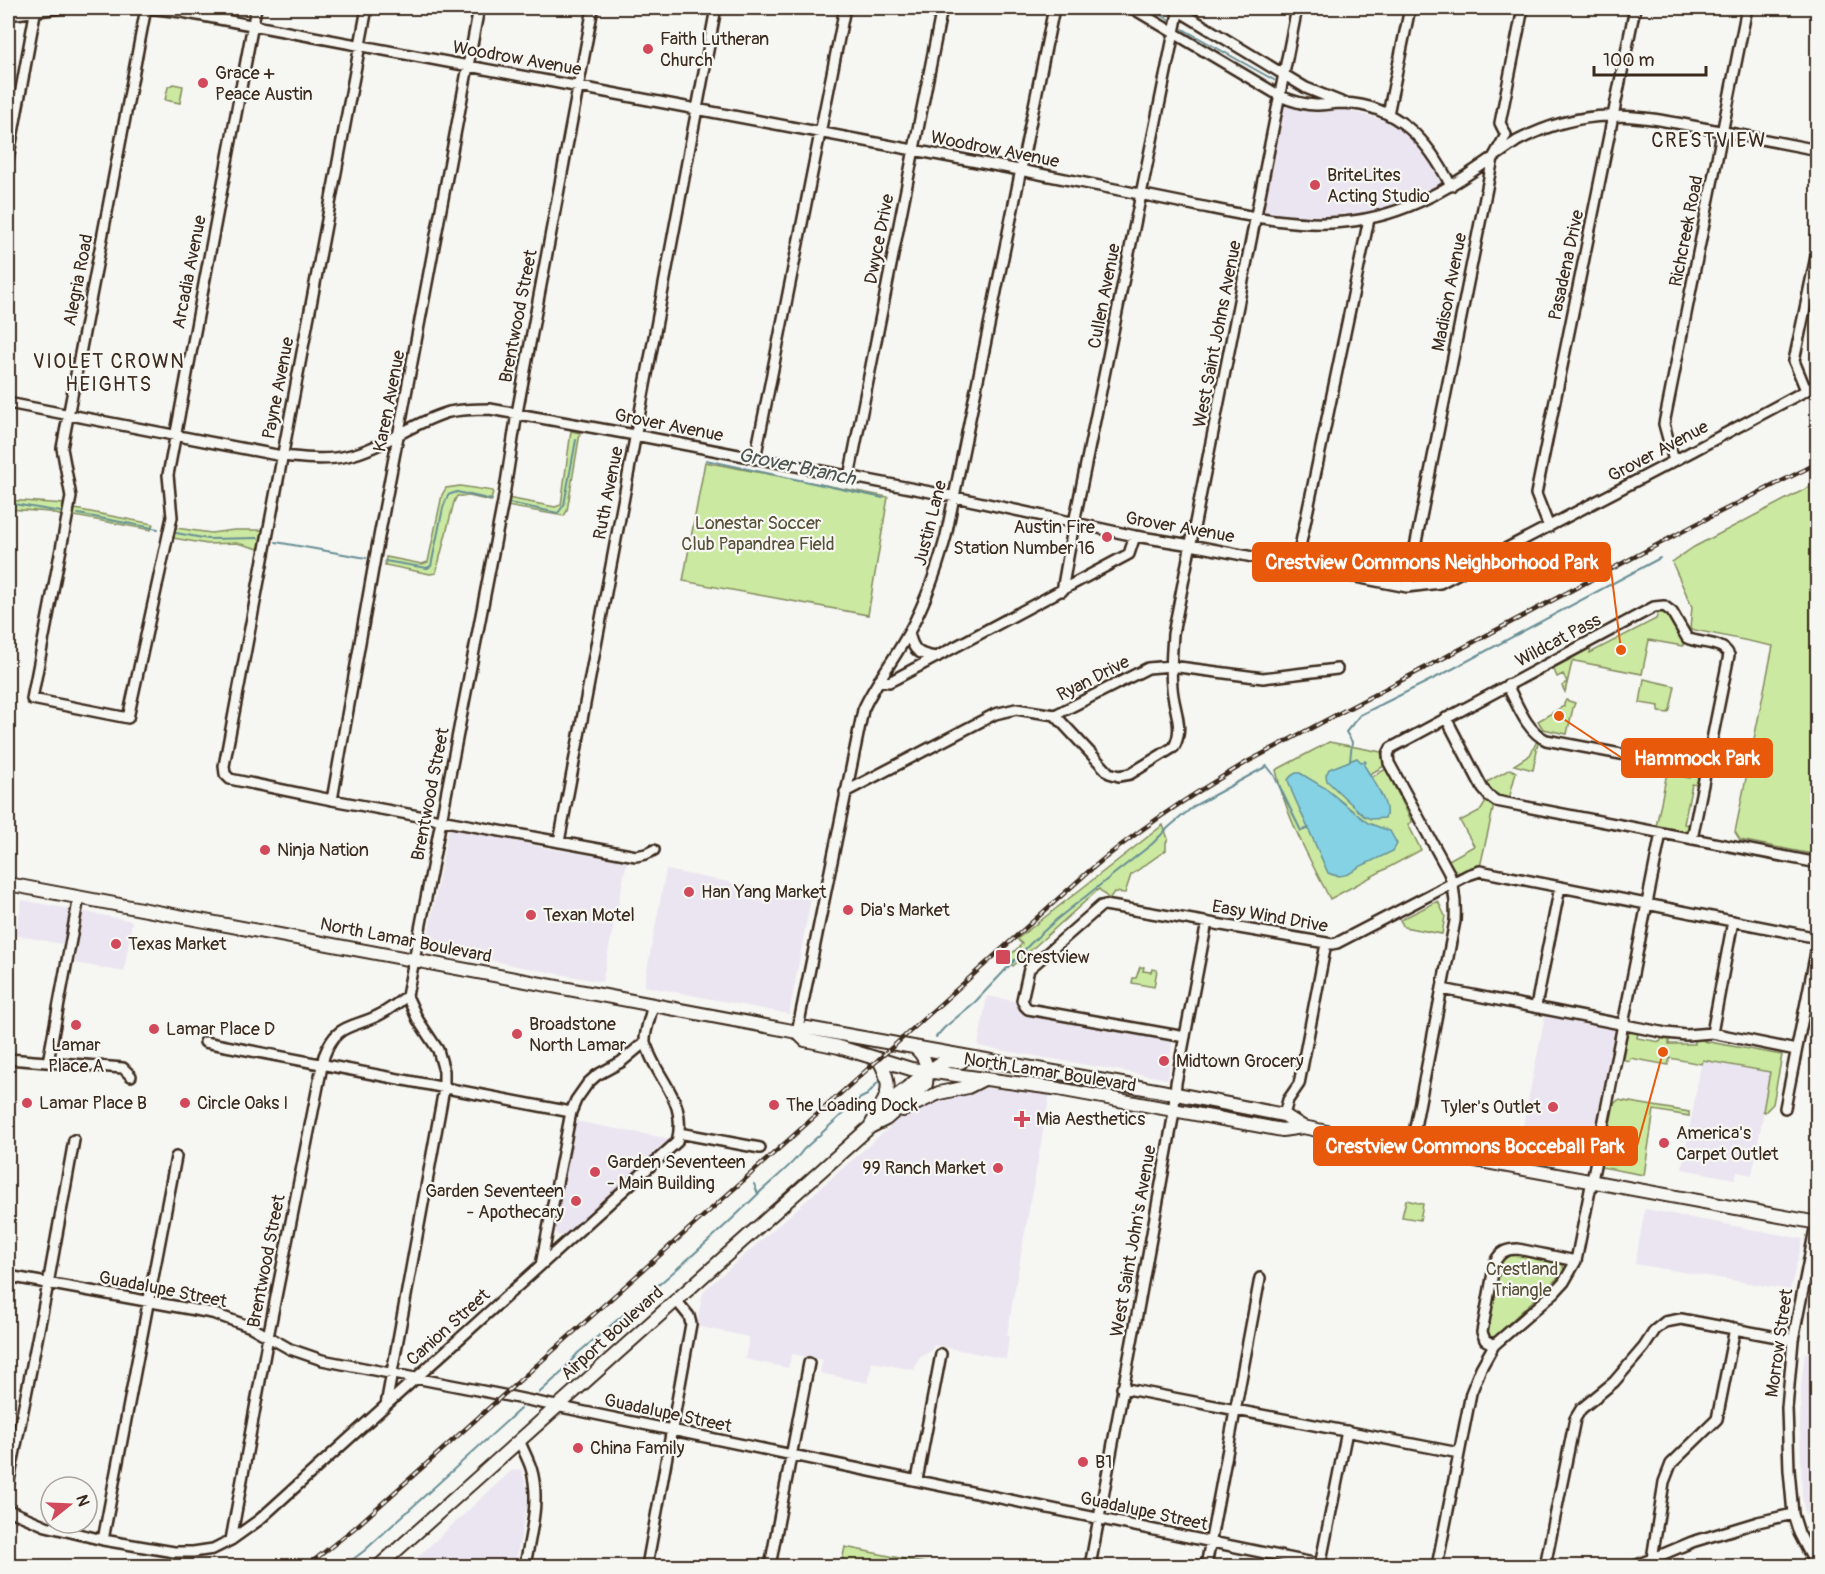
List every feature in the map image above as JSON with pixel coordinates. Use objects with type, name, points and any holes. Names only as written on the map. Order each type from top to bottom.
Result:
[{"type":"main road","name":"North Lamar Boulevard","points":[[8,884],[797,1032],[807,1028],[1175,1094],[1284,1115],[1303,1127],[1817,1221]]},
{"type":"main road","name":"North Lamar Boulevard","points":[[797,1032],[805,1040],[839,1047],[911,1069],[1053,1088],[1282,1131],[1303,1127]]},
{"type":"main road","points":[[914,1047],[923,1055],[927,1063],[927,1072]]},
{"type":"main road","points":[[927,1072],[939,1064],[948,1061],[959,1063],[970,1057]]},
{"type":"main road","points":[[879,1060],[887,1075],[889,1086],[883,1114]]},
{"type":"main road","name":"Airport Boulevard","points":[[379,1566],[870,1127],[927,1072]]},
{"type":"main road","points":[[883,1114],[930,1096],[968,1087],[983,1080]]},
{"type":"street","points":[[8,15],[36,9],[61,8]]},
{"type":"street","name":"Woodrow Avenue","points":[[146,8],[253,25],[1021,170],[1280,222],[1311,224],[1369,219],[1422,201],[1451,186],[1517,141],[1544,128],[1572,120],[1614,115],[1647,117],[1818,150]]},
{"type":"street","name":"Alegria Road","points":[[128,718],[32,699],[71,497],[62,448],[146,8]]},
{"type":"street","name":"Arcadia Avenue","points":[[128,718],[172,516],[168,475],[256,8]]},
{"type":"street","name":"Payne Avenue","points":[[332,800],[230,779],[225,774],[224,766],[367,8]]},
{"type":"street","name":"Karen Avenue","points":[[332,800],[479,8]]},
{"type":"street","name":"Brentwood Street","points":[[231,1540],[268,1336],[327,1048],[338,1033],[351,1025],[378,1016],[407,996],[503,502],[517,413],[593,8]]},
{"type":"street","name":"Ruth Avenue","points":[[559,842],[716,8]]},
{"type":"street","points":[[755,459],[845,8]]},
{"type":"street","name":"Dwyce Drive","points":[[849,477],[942,8]]},
{"type":"street","name":"Justin Lane","points":[[797,1032],[863,710],[870,693],[909,633],[939,562],[1054,8]]},
{"type":"street","points":[[1132,8],[1280,96],[1297,103],[1315,105],[1343,103]]},
{"type":"street","points":[[1177,8],[1306,88],[1343,103],[1388,114],[1401,121],[1419,136],[1441,165],[1451,186]]},
{"type":"street","name":"Cullen Avenue","points":[[1062,591],[1177,8]]},
{"type":"street","name":"West Saint Johns Avenue","points":[[1055,715],[1109,773],[1119,776],[1130,774],[1174,747],[1178,741],[1180,734],[1172,688],[1173,634],[1298,8]]},
{"type":"street","points":[[1388,114],[1410,8]]},
{"type":"street","name":"Madison Avenue","points":[[1407,587],[1493,158],[1506,135],[1500,123],[1523,8]]},
{"type":"street","name":"Pasadena Drive","points":[[1549,526],[1536,494],[1635,8]]},
{"type":"street","name":"Richcreek Road","points":[[1674,461],[1664,424],[1747,8]]},
{"type":"street","points":[[8,160],[36,9]]},
{"type":"street","points":[[1296,566],[1369,219]]},
{"type":"street","points":[[1806,390],[1794,361],[1818,247]]},
{"type":"street","name":"Grover Avenue","points":[[8,403],[282,456],[311,459],[331,459],[370,449],[448,412],[490,409],[635,435],[954,497],[1135,536],[1407,587],[1440,583],[1818,384]]},
{"type":"street","points":[[879,680],[889,682],[895,680],[1129,554],[1135,536]]},
{"type":"street","name":"Wildcat Pass","points":[[1453,883],[1389,763],[1388,754],[1394,745],[1654,607],[1666,606],[1687,638],[1723,647],[1729,655],[1692,839]]},
{"type":"street","points":[[909,633],[917,651],[922,655],[937,657]]},
{"type":"street","name":"Ryan Drive","points":[[845,792],[995,714],[1016,709],[1055,715],[1148,668],[1171,666],[1263,678],[1337,669]]},
{"type":"street","points":[[1508,685],[1530,727],[1540,737],[1706,770]]},
{"type":"street","points":[[1446,718],[1483,789],[1493,800],[1818,863]]},
{"type":"street","points":[[332,800],[636,856],[654,850]]},
{"type":"street","points":[[1437,1566],[1471,1393],[1481,1368],[1494,1345],[1555,1292],[1564,1282],[1576,1261],[1661,833]]},
{"type":"street","name":"Easy Wind Drive","points":[[1185,1037],[1028,1009],[1023,1004],[1023,995],[1030,968],[1103,905],[1326,944],[1338,943],[1468,875],[1480,871],[1734,921],[1818,940]]},
{"type":"street","points":[[1411,1148],[1455,921],[1453,883]]},
{"type":"street","points":[[1536,1006],[1560,887]]},
{"type":"street","points":[[48,1062],[79,897]]},
{"type":"street","points":[[1712,1033],[1734,921]]},
{"type":"street","name":"West Saint John's Avenue","points":[[1090,1566],[1207,922]]},
{"type":"street","points":[[1785,1108],[1818,940]]},
{"type":"street","points":[[1284,1115],[1288,1100],[1299,1084],[1326,944]]},
{"type":"street","points":[[1442,989],[1678,1034],[1712,1033],[1796,1050]]},
{"type":"street","points":[[386,1405],[444,1089],[442,1060],[435,1044],[418,1020],[407,996]]},
{"type":"street","points":[[653,1005],[645,1041],[654,1064],[673,1096],[680,1120],[679,1132],[760,1148]]},
{"type":"street","points":[[542,1265],[571,1112],[576,1100],[597,1075],[621,1062],[645,1041]]},
{"type":"street","points":[[205,1042],[571,1112]]},
{"type":"street","points":[[8,1059],[123,1068],[131,1077]]},
{"type":"street","name":"Canion Street","points":[[8,1510],[46,1526],[103,1540],[174,1552],[213,1549],[231,1540],[259,1520],[672,1148],[677,1142],[679,1132]]},
{"type":"street","points":[[8,1486],[74,1140]]},
{"type":"street","points":[[103,1540],[176,1157]]},
{"type":"street","name":"Morrow Street","points":[[1793,1514],[1789,1470],[1788,1408],[1793,1340],[1817,1221]]},
{"type":"street","points":[[1494,1345],[1485,1340],[1482,1332],[1495,1262],[1501,1253],[1510,1249],[1518,1249],[1576,1261]]},
{"type":"street","name":"Guadalupe Street","points":[[8,1276],[212,1313],[243,1324],[307,1355],[1323,1566]]},
{"type":"street","points":[[1206,1566],[1260,1278]]},
{"type":"street","points":[[647,1566],[691,1324],[689,1316],[676,1300]]},
{"type":"street","points":[[1545,1566],[1575,1419],[1581,1409],[1614,1382],[1644,1347],[1655,1330],[1665,1322],[1681,1319],[1793,1340]]},
{"type":"street","points":[[1653,1563],[1664,1482],[1671,1464],[1717,1419],[1735,1328]]},
{"type":"street","points":[[917,1480],[941,1354]]},
{"type":"street","points":[[770,1566],[809,1363]]},
{"type":"street","points":[[924,1380],[936,1382]]},
{"type":"street","points":[[1122,1388],[1459,1453]]},
{"type":"street","points":[[1323,1566],[1347,1431]]},
{"type":"street","points":[[520,1442],[531,1467],[535,1485],[535,1509],[525,1566]]},
{"type":"street","points":[[1635,1566],[1653,1563],[1692,1542],[1793,1514],[1799,1533],[1816,1566]]},
{"type":"shaded area","points":[[1284,103],[1315,110],[1346,110],[1388,121],[1412,139],[1430,160],[1442,184],[1415,198],[1357,215],[1296,218],[1262,213]]},
{"type":"shaded area","points":[[449,826],[540,847],[627,861],[602,982],[517,966],[426,945]]},
{"type":"shaded area","points":[[666,870],[811,898],[789,1014],[644,986]]},
{"type":"shaded area","points":[[22,900],[132,921],[124,972],[75,963],[77,947],[15,935]]},
{"type":"shaded area","points":[[987,996],[1173,1032],[1168,1079],[978,1046]]},
{"type":"shaded area","points":[[1546,1012],[1615,1027],[1588,1162],[1518,1150]]},
{"type":"shaded area","points":[[1702,1060],[1771,1072],[1752,1175],[1737,1172],[1735,1179],[1682,1169]]},
{"type":"shaded area","points":[[1009,1088],[1050,1093],[1007,1335],[1009,1336],[1006,1359],[934,1345],[931,1351],[919,1358],[914,1370],[872,1362],[868,1383],[820,1373],[823,1360],[792,1354],[788,1368],[745,1359],[749,1337],[696,1326],[705,1290],[902,1116],[929,1100],[977,1089]]},
{"type":"shaded area","points":[[575,1121],[671,1139],[671,1142],[570,1233],[562,1236],[557,1235],[554,1226]]},
{"type":"shaded area","points":[[1645,1209],[1803,1239],[1790,1290],[1635,1264]]},
{"type":"shaded area","points":[[1805,1352],[1817,1355],[1817,1543],[1802,1497],[1800,1428]]},
{"type":"shaded area","points":[[521,1469],[528,1499],[515,1566],[408,1566],[511,1471]]},
{"type":"green space","points":[[173,84],[183,86],[180,103],[165,100],[168,87]]},
{"type":"green space","points":[[571,431],[580,433],[567,511],[564,516],[506,506],[507,498],[555,507],[561,505]]},
{"type":"green space","name":"Lonestar Soccer Club Papandrea Field","points":[[705,462],[888,497],[868,615],[683,581]]},
{"type":"green space","points":[[1817,483],[1817,855],[1740,840],[1735,832],[1773,646],[1690,629],[1692,607],[1672,562],[1694,547]]},
{"type":"green space","points":[[460,486],[493,491],[491,501],[457,496],[436,573],[430,574],[385,565],[386,557],[422,564],[428,562],[442,495],[446,488]]},
{"type":"green space","points":[[8,500],[65,504],[62,516],[50,512],[8,509]]},
{"type":"green space","points":[[75,509],[153,524],[151,530],[74,516]]},
{"type":"green space","points":[[176,528],[211,533],[263,530],[259,549],[237,543],[207,544],[173,538]]},
{"type":"green space","points":[[1659,611],[1668,613],[1683,646],[1649,640],[1642,674],[1574,660],[1565,692],[1562,686],[1567,682],[1563,674],[1557,677],[1554,670],[1555,665],[1591,646],[1590,653],[1656,619]]},
{"type":"green space","points":[[1644,679],[1675,686],[1668,713],[1659,712],[1659,706],[1640,703]]},
{"type":"green space","points":[[1566,700],[1575,703],[1567,734],[1543,729],[1538,721],[1564,706]]},
{"type":"green space","points":[[1537,741],[1539,742],[1533,770],[1514,765],[1530,755]]},
{"type":"green space","points":[[1329,742],[1381,752],[1384,766],[1370,774],[1372,777],[1386,769],[1412,822],[1408,824],[1421,850],[1330,899],[1292,820],[1276,770]]},
{"type":"green space","points":[[1510,769],[1516,772],[1509,799],[1493,795],[1485,783]]},
{"type":"green space","points":[[1692,772],[1699,779],[1698,785],[1692,784],[1684,824],[1690,825],[1690,828],[1682,832],[1656,827],[1667,773],[1690,778]]},
{"type":"green space","points":[[1487,800],[1494,805],[1480,867],[1454,872],[1447,861],[1474,846],[1460,821],[1481,810]]},
{"type":"green space","points":[[1163,825],[1168,839],[1166,850],[1131,875],[1125,893],[1114,892],[1109,899],[1099,889],[1013,966],[1006,959],[1022,944],[1017,939]]},
{"type":"green space","points":[[1438,901],[1445,916],[1442,934],[1404,927],[1400,920]]},
{"type":"green space","points":[[1140,967],[1144,967],[1143,971],[1157,970],[1154,987],[1132,983]]},
{"type":"green space","points":[[1632,1031],[1638,1032],[1637,1038],[1660,1042],[1663,1036],[1669,1037],[1669,1044],[1695,1044],[1695,1039],[1704,1038],[1704,1041],[1782,1055],[1773,1104],[1765,1112],[1763,1111],[1770,1072],[1703,1060],[1701,1064],[1670,1058],[1668,1065],[1630,1058],[1629,1061],[1621,1059],[1625,1037]]},
{"type":"green space","points":[[1618,1100],[1689,1112],[1689,1116],[1654,1110],[1644,1175],[1601,1167],[1614,1104]]},
{"type":"green space","points":[[1406,1200],[1423,1204],[1420,1220],[1402,1217]]},
{"type":"green space","name":"Crestland Triangle","points":[[1514,1254],[1559,1261],[1563,1265],[1564,1272],[1496,1337],[1490,1338],[1487,1333],[1501,1261],[1504,1257]]},
{"type":"green space","points":[[845,1547],[939,1566],[841,1566]]},
{"type":"water","points":[[1357,758],[1361,762],[1366,762],[1364,765],[1386,806],[1385,818],[1371,819],[1364,816],[1327,781],[1326,775],[1329,769]]},
{"type":"water","points":[[1296,773],[1300,773],[1325,788],[1368,823],[1390,831],[1397,844],[1393,851],[1347,874],[1339,876],[1328,873],[1288,780]]},
{"type":"waterway","points":[[1149,8],[1170,20]]},
{"type":"waterway","points":[[1183,29],[1274,80]]},
{"type":"waterway","name":"Grover Branch","points":[[509,503],[558,513],[564,505],[576,440]]},
{"type":"waterway","name":"Grover Branch","points":[[706,460],[883,498]]},
{"type":"waterway","name":"Grover Branch","points":[[385,561],[427,568],[431,566],[443,508],[448,495],[457,492],[492,500]]},
{"type":"waterway","name":"Grover Branch","points":[[8,503],[61,512]]},
{"type":"waterway","name":"Grover Branch","points":[[78,514],[158,529]]},
{"type":"waterway","name":"Grover Branch","points":[[176,533],[208,539],[258,538]]},
{"type":"waterway","name":"Grover Branch","points":[[276,542],[366,558]]},
{"type":"waterway","points":[[1350,761],[1352,742],[1346,732],[1360,715],[1443,674],[1660,558]]},
{"type":"waterway","points":[[936,1037],[975,1002],[1057,919],[1152,844],[1194,806],[1267,766],[1274,775],[1301,831],[1309,828]]},
{"type":"waterway","points":[[539,1393],[578,1353],[714,1236],[788,1167],[803,1150],[859,1099],[867,1095],[879,1081]]},
{"type":"waterway","points":[[754,1184],[758,1194]]},
{"type":"waterway","points":[[344,1566],[364,1551],[520,1409]]},
{"type":"railway","points":[[307,1566],[357,1526],[1088,872],[1146,827],[1186,799],[1249,761],[1706,519],[1818,463]]},
{"type":"place","name":"Faith Lutheran Church","points":[[648,49]]},
{"type":"place","name":"Grace + Peace Austin","points":[[203,83]]},
{"type":"place","name":"BriteLites Acting Studio","points":[[1315,185]]},
{"type":"place","name":"Austin Fire Station Number 16","points":[[1107,537]]},
{"type":"place","name":"Crestview Commons Neighborhood Park","points":[[1621,650]]},
{"type":"place","name":"Hammock Park","points":[[1559,716]]},
{"type":"place","name":"Ninja Nation","points":[[265,850]]},
{"type":"place","name":"Han Yang Market","points":[[689,892]]},
{"type":"place","name":"Dia's Market","points":[[848,910]]},
{"type":"place","name":"Texan Motel","points":[[531,915]]},
{"type":"place","name":"Texas Market","points":[[116,944]]},
{"type":"place","name":"Crestview","points":[[1003,957]]},
{"type":"place","name":"Lamar Place A","points":[[76,1025]]},
{"type":"place","name":"Lamar Place D","points":[[154,1029]]},
{"type":"place","name":"Broadstone North Lamar","points":[[517,1034]]},
{"type":"place","name":"Crestview Commons Bocceball Park","points":[[1663,1052]]},
{"type":"place","name":"Midtown Grocery","points":[[1164,1061]]},
{"type":"place","name":"Lamar Place B","points":[[27,1103]]},
{"type":"place","name":"Circle Oaks I","points":[[185,1103]]},
{"type":"place","name":"The Loading Dock","points":[[774,1105]]},
{"type":"place","name":"Tyler's Outlet","points":[[1553,1107]]},
{"type":"place","name":"Mia Aesthetics","points":[[1022,1119]]},
{"type":"place","name":"America's Carpet Outlet","points":[[1664,1143]]},
{"type":"place","name":"99 Ranch Market","points":[[998,1168]]},
{"type":"place","name":"Garden Seventeen - Main Building","points":[[595,1172]]},
{"type":"place","name":"Garden Seventeen - Apothecary","points":[[576,1201]]},
{"type":"place","name":"China Family","points":[[578,1448]]},
{"type":"place","name":"B1","points":[[1083,1462]]},
{"type":"district","name":"CRESTVIEW","points":[[1709,140]]},
{"type":"district","name":"VIOLET CROWN HEIGHTS","points":[[109,372]]}]
